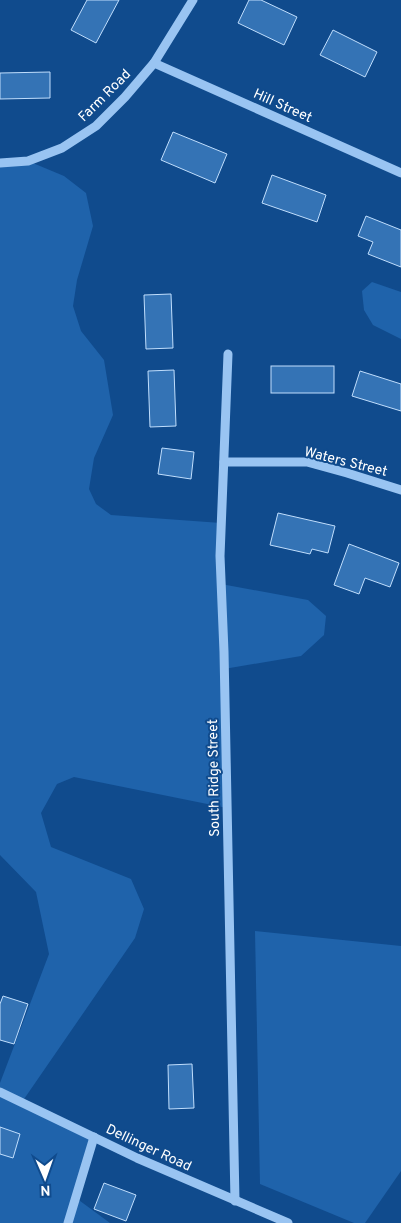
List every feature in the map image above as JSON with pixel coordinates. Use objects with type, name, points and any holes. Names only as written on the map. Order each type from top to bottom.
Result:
[{"type":"street","name":"Farm Road","points":[[0,164],[28,161],[62,148],[96,126],[125,97],[154,63],[192,0]]},
{"type":"street","name":"Hill Street","points":[[154,63],[401,173]]},
{"type":"street","name":"South Ridge Street","points":[[228,354],[220,556],[224,652],[235,1201]]},
{"type":"street","name":"Waters Street","points":[[224,462],[306,462],[401,490]]},
{"type":"street","name":"Dellinger Road","points":[[0,1092],[137,1158],[288,1223]]},
{"type":"street","points":[[68,1223],[94,1137]]},
{"type":"shaded area","points":[[28,161],[64,176],[86,193],[93,226],[77,280],[73,306],[81,331],[104,360],[113,415],[94,458],[89,489],[96,504],[111,515],[221,523],[221,584],[308,600],[326,616],[324,635],[301,656],[224,669],[227,808],[74,777],[57,784],[41,813],[51,847],[131,879],[144,909],[135,938],[22,1102],[94,1137],[76,1198],[110,1223],[0,1223],[0,1083],[49,954],[36,892],[0,855],[0,163]]},
{"type":"shaded area","points":[[372,282],[401,292],[401,339],[373,325],[364,310],[362,291]]},
{"type":"shaded area","points":[[255,931],[401,946],[401,1171],[365,1223],[354,1223],[260,1184]]},
{"type":"building","points":[[87,0],[119,0],[96,43],[71,30]]},
{"type":"building","points":[[249,0],[261,0],[297,17],[284,45],[238,23]]},
{"type":"building","points":[[333,30],[377,52],[365,77],[320,55]]},
{"type":"building","points":[[50,72],[50,98],[0,99],[0,73]]},
{"type":"building","points":[[173,132],[227,154],[215,183],[161,160]]},
{"type":"building","points":[[272,175],[326,195],[317,222],[262,203]]},
{"type":"building","points":[[366,216],[401,230],[401,267],[368,254],[373,242],[358,236]]},
{"type":"building","points":[[171,294],[173,348],[146,349],[144,295]]},
{"type":"building","points":[[271,366],[334,366],[334,393],[271,393]]},
{"type":"building","points":[[174,370],[176,426],[150,427],[148,371]]},
{"type":"building","points":[[360,371],[401,384],[401,411],[352,396]]},
{"type":"building","points":[[162,448],[194,452],[191,479],[158,474]]},
{"type":"building","points":[[278,513],[335,526],[328,553],[312,549],[310,554],[270,545]]},
{"type":"building","points":[[349,544],[399,563],[390,587],[365,578],[359,594],[334,585]]},
{"type":"building","points":[[3,996],[28,1004],[14,1044],[0,1040],[0,1004]]},
{"type":"building","points":[[192,1064],[194,1108],[169,1109],[168,1065]]},
{"type":"building","points":[[0,1127],[20,1134],[13,1158],[0,1154]]},
{"type":"building","points":[[104,1183],[136,1195],[126,1221],[94,1209]]}]
